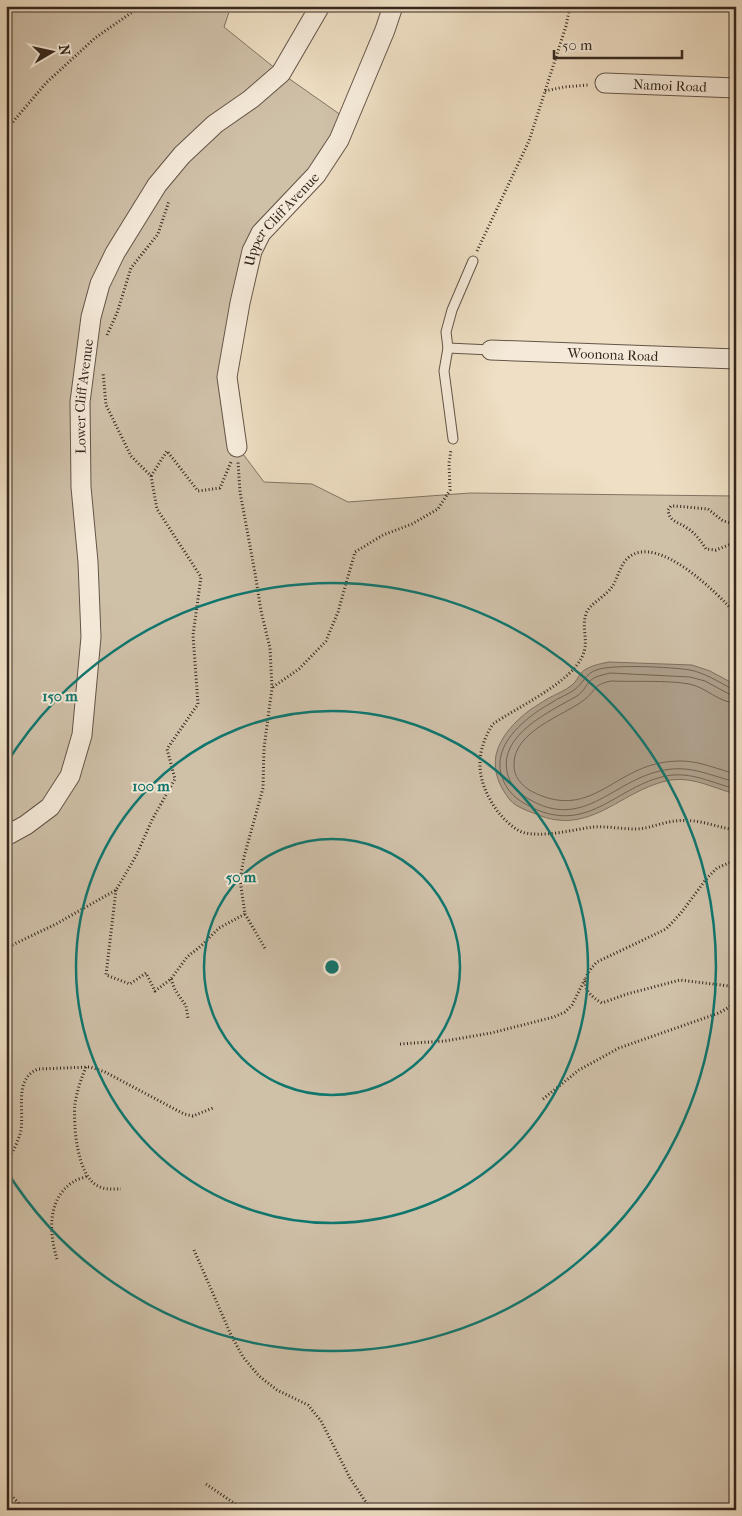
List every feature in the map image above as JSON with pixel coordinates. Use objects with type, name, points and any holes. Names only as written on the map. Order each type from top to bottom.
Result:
[{"type":"street","name":"Lower Cliff Avenue","points":[[6,836],[50,807],[70,776],[82,735],[92,637],[81,487],[80,402],[91,317],[100,284],[115,254],[157,186],[182,154],[215,124],[252,99],[281,73],[320,6]]},
{"type":"street","name":"Upper Cliff Avenue","points":[[237,446],[227,377],[240,303],[252,251],[261,233],[316,175],[339,140],[385,30],[393,6]]},
{"type":"street","name":"Namoi Road","points":[[605,83],[736,88]]},
{"type":"street","name":"Woonona Road","points":[[491,350],[736,359]]},
{"type":"lane","points":[[453,439],[444,371],[448,348],[446,332],[452,310],[473,260]]},
{"type":"lane","points":[[448,348],[491,350]]},
{"type":"path","points":[[6,130],[46,83],[95,38],[141,6]]},
{"type":"path","points":[[473,260],[529,141],[566,26],[570,6]]},
{"type":"path","points":[[544,91],[605,83]]},
{"type":"path","points":[[105,340],[117,313],[131,268],[158,234],[172,193]]},
{"type":"path","points":[[103,367],[106,405],[131,456],[151,476],[156,509],[201,577],[193,635],[198,704],[167,749],[175,779],[152,820],[136,856],[116,890],[106,975],[130,984],[146,973],[155,991],[171,979],[187,957],[219,928],[245,914]]},
{"type":"path","points":[[272,688],[299,669],[326,641],[338,612],[355,552],[382,535],[412,524],[438,509],[450,490],[449,463],[453,439]]},
{"type":"path","points":[[151,476],[167,451],[198,492],[220,488],[237,446]]},
{"type":"path","points":[[237,446],[240,492],[260,612],[270,648],[272,688],[264,748],[263,788],[244,857],[240,880],[245,914],[266,950]]},
{"type":"path","points":[[736,524],[723,521],[708,509],[671,506],[668,510],[671,518],[688,528],[701,540],[706,549],[716,550],[736,542]]},
{"type":"path","points":[[736,614],[723,600],[674,560],[655,553],[646,552],[630,556],[622,566],[610,589],[603,598],[594,603],[586,614],[586,646],[577,666],[553,686],[493,724],[481,750],[479,762],[480,774],[485,790],[493,805],[513,827],[523,832],[537,834],[556,833],[601,827],[636,829],[690,820],[736,830]]},
{"type":"path","points":[[400,1044],[445,1041],[492,1033],[554,1018],[565,1012],[572,1005],[590,969],[596,962],[666,929],[717,868],[736,860]]},
{"type":"path","points":[[6,948],[56,924],[116,890]]},
{"type":"path","points":[[585,978],[587,991],[602,1003],[627,994],[680,980],[729,986],[736,990]]},
{"type":"path","points":[[171,979],[175,990],[186,1006],[188,1018]]},
{"type":"path","points":[[543,1098],[579,1070],[619,1048],[719,1013],[736,1003]]},
{"type":"path","points":[[86,1067],[75,1104],[74,1128],[83,1168],[97,1186],[108,1190],[121,1189]]},
{"type":"path","points":[[6,1163],[20,1135],[22,1092],[25,1079],[31,1072],[38,1069],[86,1067],[105,1072],[184,1114],[193,1116],[213,1108]]},
{"type":"path","points":[[57,1259],[52,1243],[51,1229],[52,1217],[58,1200],[63,1191],[74,1182],[88,1176]]},
{"type":"path","points":[[194,1250],[243,1358],[259,1376],[277,1390],[308,1405],[321,1421],[350,1478],[371,1510]]},
{"type":"path","points":[[206,1484],[244,1510]]},
{"type":"path","points":[[6,1490],[25,1510]]},
{"type":"shaded area","points":[[6,6],[231,6],[224,27],[281,73],[348,120],[261,233],[227,377],[237,446],[264,482],[312,484],[348,502],[470,493],[736,496],[736,1510],[6,1510]]},
{"type":"water","points":[[609,662],[692,665],[710,671],[736,685],[736,794],[693,781],[666,781],[633,794],[588,817],[572,820],[555,820],[536,814],[519,807],[510,800],[500,784],[495,767],[498,748],[505,736],[524,714],[569,687],[581,673],[594,666]]}]
